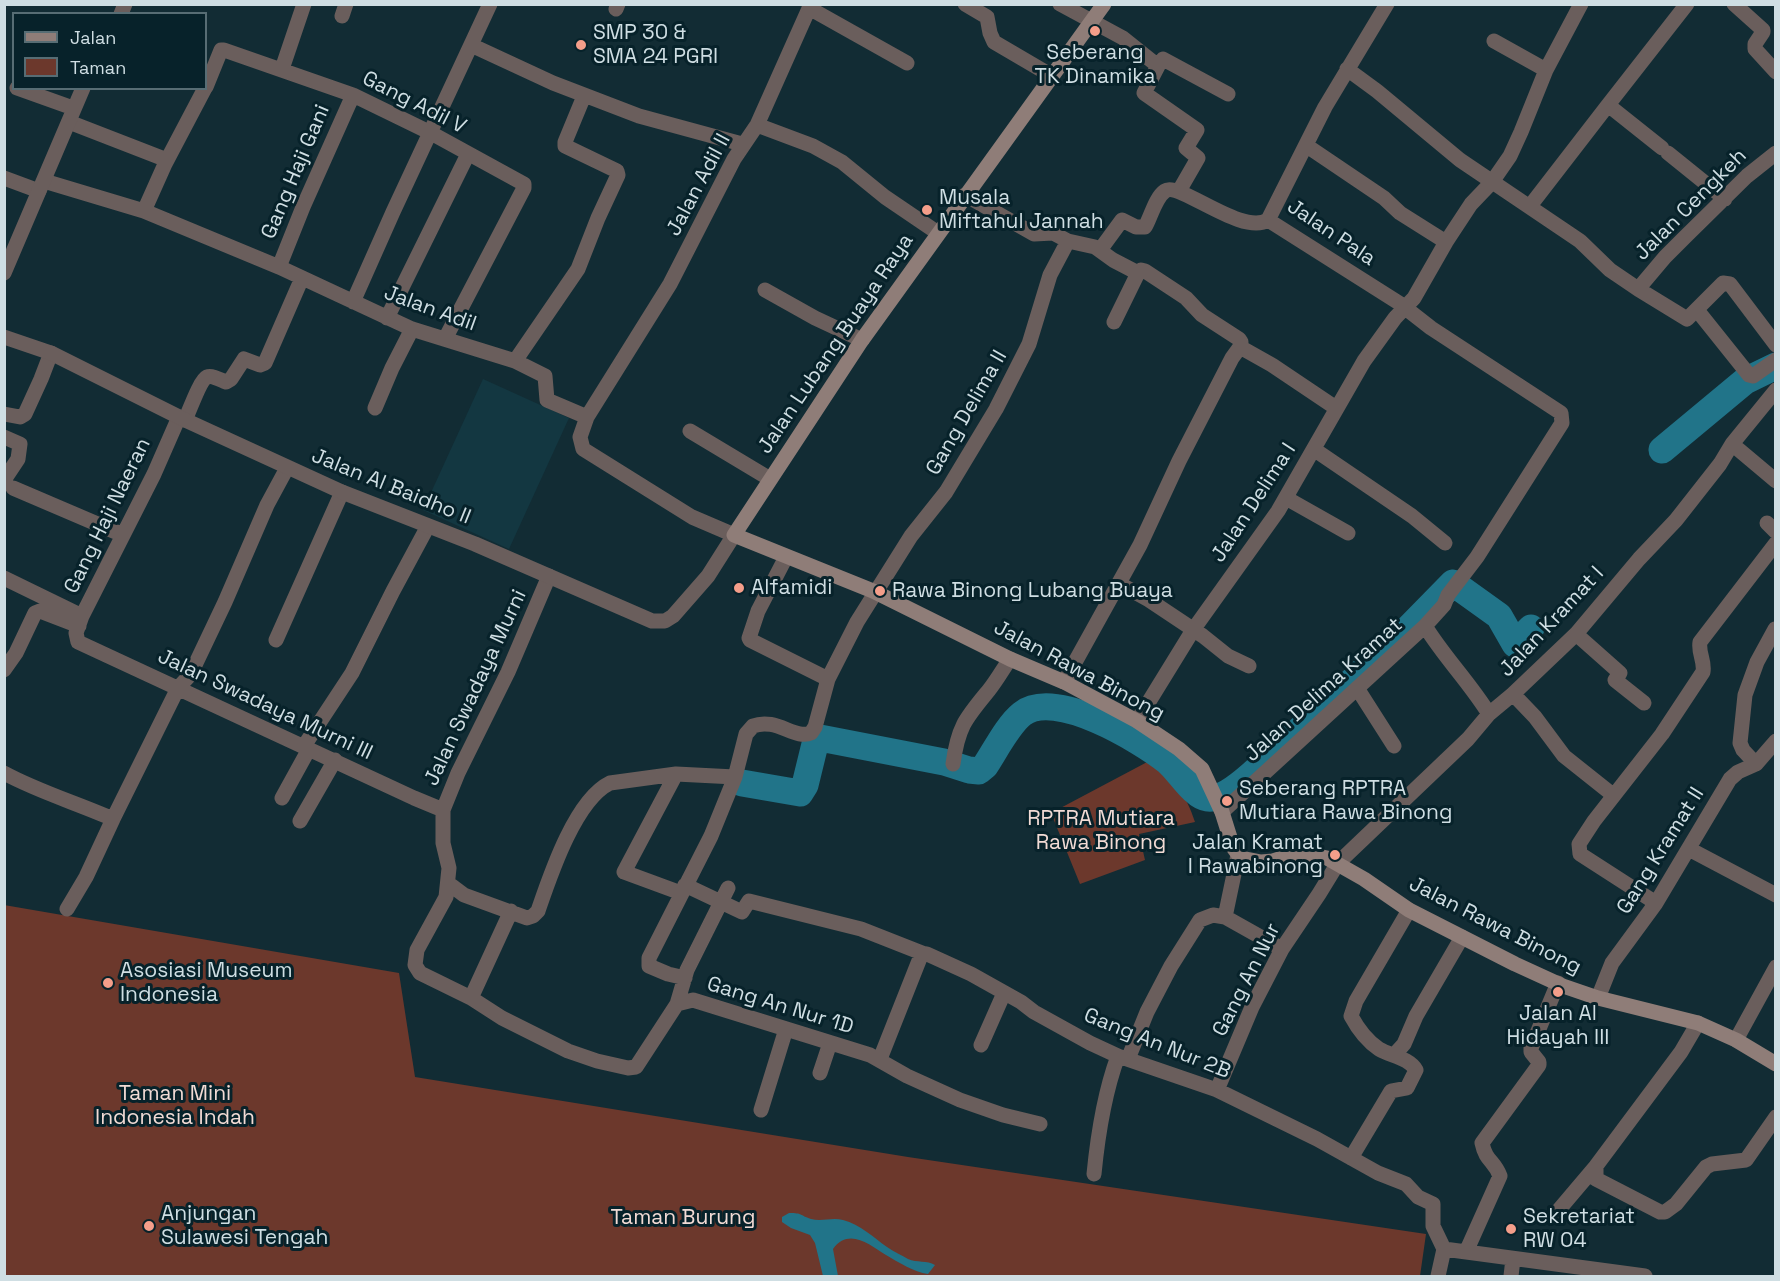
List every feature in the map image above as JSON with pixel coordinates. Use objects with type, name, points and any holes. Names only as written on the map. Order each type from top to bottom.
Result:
[{"type":"main road","name":"Jalan Lubang Buaya Raya","points":[[734,535],[862,340],[1104,4]]},
{"type":"main road","name":"Jalan Rawa Binong","points":[[734,535],[876,592],[1064,682],[1137,721],[1179,749],[1207,777],[1233,847],[1241,858],[1261,862],[1295,854],[1309,854],[1338,862],[1409,910],[1558,983],[1598,998],[1698,1023],[1736,1040],[1776,1064]]},
{"type":"street","points":[[282,69],[304,4]]},
{"type":"street","points":[[353,302],[490,4]]},
{"type":"street","points":[[965,4],[987,17],[994,42],[1052,76]]},
{"type":"street","points":[[1060,4],[1123,38],[1158,66]]},
{"type":"street","name":"Jalan Pala","points":[[1387,4],[1325,107],[1269,220],[1561,413],[1562,423]]},
{"type":"street","name":"Jalan Delima I","points":[[1137,721],[1193,630],[1286,498],[1364,361],[1418,291],[1471,204],[1492,182],[1510,156],[1546,70],[1581,4]]},
{"type":"street","points":[[1530,206],[1687,4]]},
{"type":"street","points":[[1734,4],[1763,30],[1755,44],[1755,49],[1776,72]]},
{"type":"street","points":[[757,125],[810,6],[907,63]]},
{"type":"street","points":[[1494,41],[1546,70]]},
{"type":"street","points":[[471,45],[584,96],[639,116],[742,144]]},
{"type":"street","name":"Gang Adil V","points":[[207,84],[222,50],[282,69],[353,95],[432,133],[524,184],[524,188],[445,339]]},
{"type":"street","points":[[1179,191],[1198,158],[1186,148],[1197,130],[1144,93],[1163,59],[1228,94]]},
{"type":"street","points":[[1347,69],[1460,160],[1580,241],[1610,270],[1683,318],[1687,319],[1723,283],[1730,284],[1776,345]]},
{"type":"street","points":[[20,90],[167,160]]},
{"type":"street","points":[[4,273],[82,90]]},
{"type":"street","name":"Gang Adil V","points":[[144,211],[167,160],[204,90]]},
{"type":"street","name":"Gang Haji Gani","points":[[279,267],[353,95]]},
{"type":"street","points":[[515,361],[578,269],[618,175],[617,171],[565,146],[584,96]]},
{"type":"street","points":[[1608,105],[1725,199]]},
{"type":"street","name":"Jalan Adil II","points":[[587,417],[670,284],[742,144],[757,125],[813,146],[842,162],[885,197],[938,232]]},
{"type":"street","points":[[1307,146],[1384,198],[1400,213],[1446,242]]},
{"type":"street","name":"Jalan Cengkeh","points":[[1638,289],[1665,257],[1747,176],[1776,153]]},
{"type":"street","points":[[387,318],[468,154]]},
{"type":"street","name":"Jalan Adil","points":[[4,178],[144,211],[279,267],[387,318],[515,361],[545,376],[547,400],[587,417]]},
{"type":"street","points":[[1100,250],[1120,221],[1143,228],[1165,191],[1172,189],[1240,220],[1258,223],[1269,220]]},
{"type":"street","points":[[965,195],[1033,234],[1053,233],[1068,241],[1090,245],[1138,273]]},
{"type":"street","name":"Gang Delima II","points":[[733,782],[746,734],[753,726],[774,724],[802,735],[811,733],[815,727],[828,679],[857,622],[911,536],[946,492],[996,409],[1029,344],[1050,275],[1068,241]]},
{"type":"street","points":[[1064,682],[1119,584],[1241,342],[1202,315],[1173,288],[1141,270],[1114,322]]},
{"type":"street","name":"Gang Haji Naeran","points":[[79,625],[202,383],[206,377],[211,376],[226,382],[231,379],[244,359],[260,365],[265,363],[273,340],[302,278]]},
{"type":"street","points":[[765,290],[814,318],[862,340]]},
{"type":"street","points":[[1697,310],[1749,375],[1753,376],[1776,360]]},
{"type":"street","points":[[375,408],[412,328]]},
{"type":"street","name":"Jalan Al Baidho II","points":[[4,337],[51,353],[182,419],[287,468],[475,544],[652,621],[665,621],[673,616],[708,576],[734,535]]},
{"type":"street","points":[[1240,347],[1272,365],[1336,408]]},
{"type":"street","points":[[4,414],[20,417],[25,414],[51,353]]},
{"type":"street","name":"Jalan Kramat I","points":[[1338,862],[1468,739],[1489,714],[1576,634],[1676,520],[1720,464],[1732,444],[1773,398]]},
{"type":"street","points":[[587,417],[580,437],[583,449],[692,516],[734,535]]},
{"type":"street","name":"Jalan Delima Kramat","points":[[1218,802],[1357,688],[1425,626],[1444,605],[1448,595],[1477,557],[1562,423]]},
{"type":"street","points":[[690,431],[770,479]]},
{"type":"street","points":[[4,437],[20,444],[18,459],[9,484],[123,535]]},
{"type":"street","points":[[1732,444],[1776,481]]},
{"type":"street","points":[[1315,450],[1412,516],[1445,543]]},
{"type":"street","points":[[67,909],[86,877],[178,688],[191,674],[267,505],[287,468]]},
{"type":"street","points":[[276,640],[342,492]]},
{"type":"street","points":[[1286,498],[1348,533]]},
{"type":"street","points":[[282,798],[307,748],[352,673],[428,526]]},
{"type":"street","points":[[1656,903],[1580,854],[1579,844],[1613,795],[1662,734],[1703,672],[1704,665],[1698,649],[1706,633],[1776,543]]},
{"type":"street","points":[[786,557],[758,611],[748,638],[828,679]]},
{"type":"street","name":"Jalan Swadaya Murni","points":[[549,576],[508,672],[458,773],[443,810],[443,843],[449,868],[446,897],[417,950],[415,965],[420,974],[471,998],[502,1018],[568,1052],[628,1068]]},
{"type":"street","points":[[4,578],[79,625]]},
{"type":"street","points":[[1119,584],[1149,600],[1228,656],[1249,666]]},
{"type":"street","points":[[4,670],[16,652],[35,613],[40,611],[79,625]]},
{"type":"street","name":"Jalan Swadaya Murni III","points":[[79,625],[76,638],[83,645],[443,810]]},
{"type":"street","points":[[1425,626],[1489,714]]},
{"type":"street","points":[[1756,764],[1743,750],[1740,743],[1745,695],[1757,662],[1776,629]]},
{"type":"street","points":[[1576,634],[1620,673],[1615,680],[1644,703]]},
{"type":"street","points":[[953,764],[956,745],[963,725],[1010,658]]},
{"type":"street","points":[[1357,688],[1394,746]]},
{"type":"street","points":[[1513,694],[1535,717],[1564,756],[1613,795]]},
{"type":"street","name":"Gang Kramat II","points":[[1598,998],[1612,963],[1656,903],[1730,779],[1738,772],[1756,764],[1776,741]]},
{"type":"street","points":[[300,821],[335,760]]},
{"type":"street","points":[[4,773],[34,788],[67,799],[113,819]]},
{"type":"street","points":[[676,774],[624,872],[683,889],[720,903]]},
{"type":"street","points":[[448,883],[464,895],[527,918],[533,916],[563,844],[587,804],[603,787],[610,783],[676,774],[733,782],[711,836],[648,958],[650,966],[685,978]]},
{"type":"street","points":[[1689,849],[1776,895]]},
{"type":"street","points":[[1225,917],[1238,855]]},
{"type":"street","name":"Gang An Nur","points":[[1217,1090],[1252,1007],[1282,949],[1338,862]]},
{"type":"street","points":[[677,1004],[685,978],[728,888]]},
{"type":"street","name":"Gang An Nur 2B","points":[[720,903],[742,912],[748,901],[861,929],[971,974],[1090,1043],[1217,1090],[1406,1184],[1419,1197],[1433,1204],[1433,1226],[1443,1251]]},
{"type":"street","points":[[1352,1158],[1391,1091],[1407,1088],[1416,1070],[1414,1066],[1379,1049],[1364,1036],[1351,1016],[1351,1010],[1409,910]]},
{"type":"street","points":[[471,998],[512,911]]},
{"type":"street","points":[[1094,1174],[1105,1095],[1147,1012],[1191,931],[1200,920],[1213,915],[1225,917],[1282,949]]},
{"type":"street","points":[[1394,1055],[1404,1044],[1416,1016],[1462,937]]},
{"type":"street","points":[[880,1059],[922,953]]},
{"type":"street","points":[[1736,1040],[1776,967]]},
{"type":"street","points":[[1466,1252],[1500,1176],[1497,1167],[1485,1155],[1482,1143],[1539,1065],[1531,1048],[1558,983]]},
{"type":"street","points":[[981,1045],[1004,993]]},
{"type":"street","name":"Gang An Nur 1D","points":[[628,1068],[636,1067],[640,1063],[677,1004],[693,1000],[880,1059],[907,1076],[960,1100],[1003,1115],[1040,1124]]},
{"type":"street","points":[[1557,1212],[1596,1166],[1681,1052],[1698,1023]]},
{"type":"street","points":[[761,1110],[786,1029]]},
{"type":"street","points":[[820,1073],[830,1044]]},
{"type":"street","points":[[1596,1166],[1596,1179],[1660,1212],[1665,1212],[1676,1204],[1706,1167],[1712,1164],[1746,1160],[1776,1117]]},
{"type":"street","points":[[1438,1276],[1443,1251],[1514,1259],[1571,1272],[1644,1276]]},
{"type":"street","points":[[1511,1276],[1514,1259]]},
{"type":"shaded area","points":[[483,379],[569,418],[509,549],[423,510]]},
{"type":"green space","name":"RPTRA Mutiara Rawa Binong","points":[[1151,760],[1178,788],[1188,803],[1195,822],[1139,834],[1145,860],[1080,884],[1051,813]]},
{"type":"green space","name":"Taman Mini Indonesia Indah","points":[[4,905],[399,973],[415,1077],[908,1157],[1426,1234],[1420,1276],[5,1276]]},
{"type":"water","points":[[789,1213],[815,1220],[839,1219],[849,1222],[908,1259],[935,1265],[928,1274],[923,1273],[901,1264],[860,1240],[846,1239],[833,1249],[838,1276],[823,1276],[815,1243],[810,1235],[782,1222],[782,1217]]},
{"type":"waterway","points":[[1662,450],[1745,381],[1776,366]]},
{"type":"waterway","points":[[742,783],[800,793],[805,785],[816,740],[820,738],[979,771],[1022,714],[1037,708],[1055,707],[1097,720],[1138,741],[1167,761],[1197,793],[1207,798],[1214,798],[1228,792],[1256,771],[1404,633],[1453,583],[1499,616],[1515,644],[1531,628]]},
{"type":"place","name":"Seberang TK Dinamika","points":[[1095,31]]},
{"type":"place","name":"SMP 30 & SMA 24 PGRI","points":[[581,45]]},
{"type":"place","name":"Musala Miftahul Jannah","points":[[927,210]]},
{"type":"place","name":"Alfamidi","points":[[739,588]]},
{"type":"place","name":"Rawa Binong Lubang Buaya","points":[[880,591]]},
{"type":"place","name":"Seberang RPTRA Mutiara Rawa Binong","points":[[1227,801]]},
{"type":"place","name":"Jalan Kramat I Rawabinong","points":[[1335,855]]},
{"type":"place","name":"Asosiasi Museum Indonesia","points":[[108,983]]},
{"type":"place","name":"Jalan Al Hidayah III","points":[[1558,992]]},
{"type":"place","name":"Anjungan Sulawesi Tengah","points":[[149,1226]]},
{"type":"place","name":"Sekretariat RW 04","points":[[1511,1229]]},
{"type":"park label","name":"Taman Burung","points":[[683,1218]]}]
